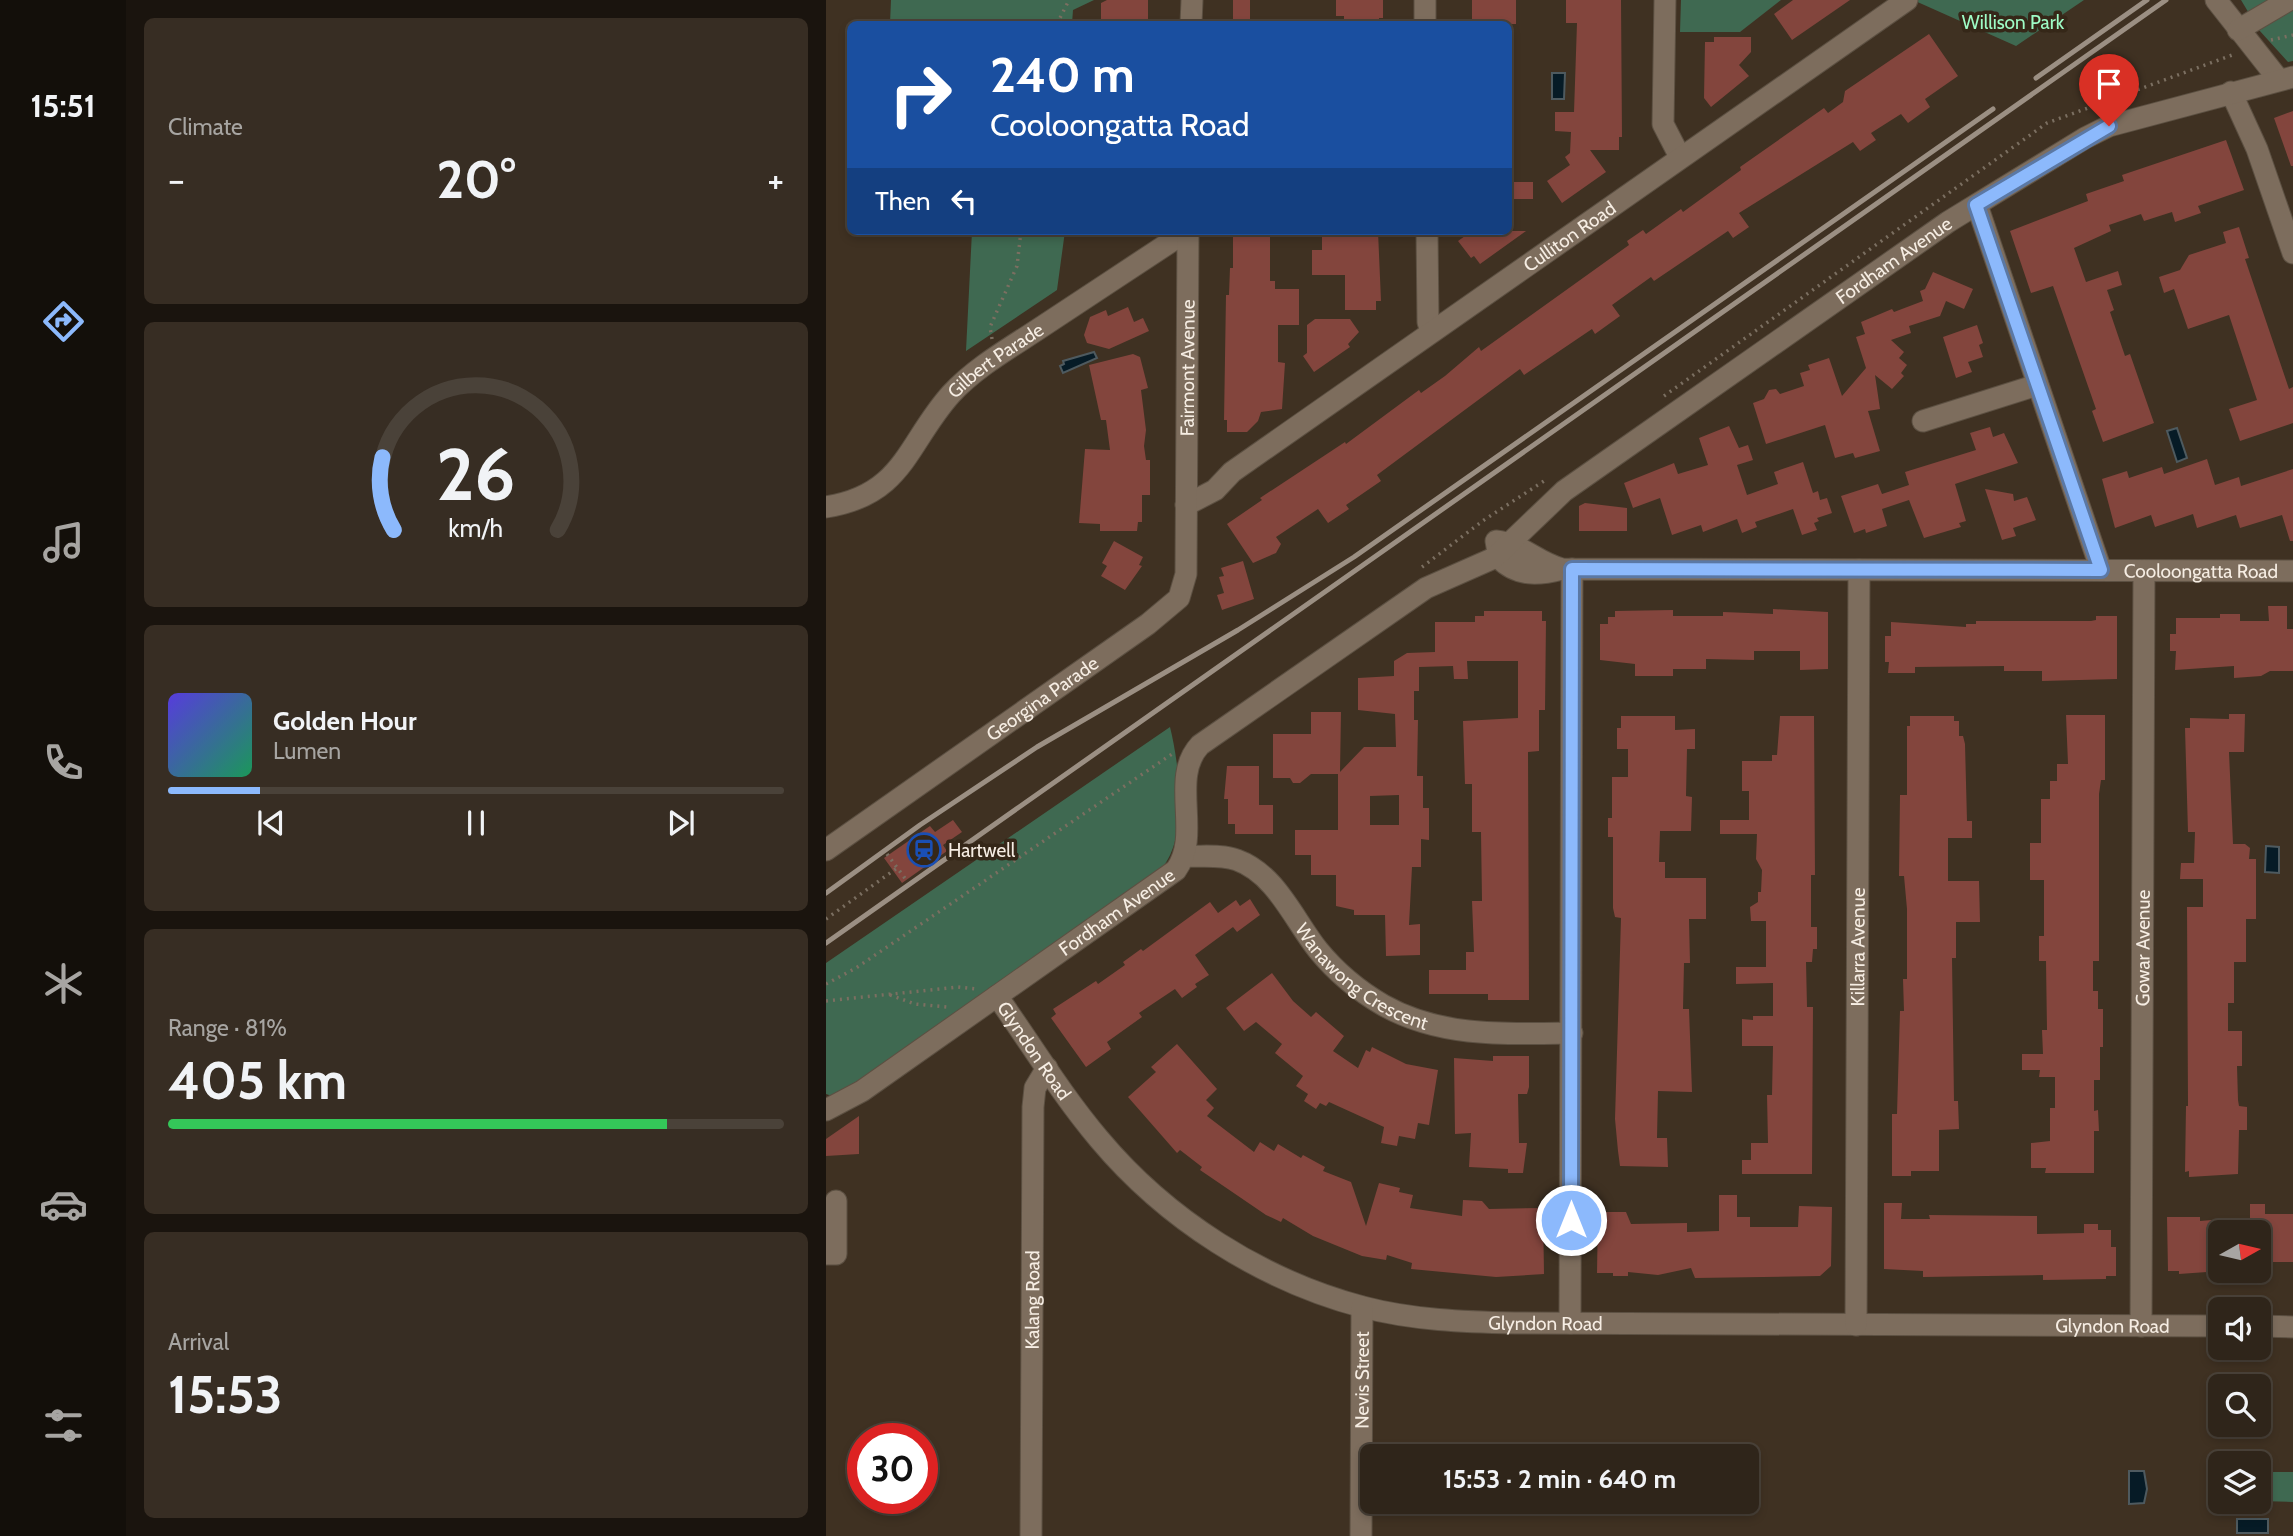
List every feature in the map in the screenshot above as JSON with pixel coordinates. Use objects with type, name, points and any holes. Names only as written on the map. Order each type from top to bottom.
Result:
[{"type":"street","points":[[1191,21],[1192,0]]},
{"type":"street","points":[[1425,0],[1425,21]]},
{"type":"street","points":[[1665,0],[1663,124],[1680,157]]},
{"type":"street","name":"Culliton Road","points":[[1187,496],[1232,472],[1907,0]]},
{"type":"street","points":[[2217,0],[2240,33],[2261,85],[2257,149],[2293,253]]},
{"type":"street","points":[[2240,33],[2289,0]]},
{"type":"street","name":"Fordham Avenue","points":[[826,1110],[862,1091],[1170,874],[1184,856],[1188,772],[1195,751],[1426,588],[1502,547],[1564,491],[1976,205],[2099,130],[2261,85]]},
{"type":"street","points":[[1976,205],[2101,570]]},
{"type":"street","name":"Gilbert Parade","points":[[826,507],[854,499],[888,481],[911,456],[936,412],[953,393],[995,358],[1181,235]]},
{"type":"street","name":"Fairmont Avenue","points":[[1187,235],[1187,496]]},
{"type":"street","points":[[1427,235],[1427,322],[1431,331]]},
{"type":"street","points":[[1923,421],[2037,385]]},
{"type":"street","name":"Georgina Parade","points":[[826,850],[1173,604],[1185,583],[1187,496]]},
{"type":"street","name":"Cooloongatta Road","points":[[1502,547],[1539,562],[1567,569],[2293,571]]},
{"type":"street","points":[[1567,569],[1572,1033],[1570,1323]]},
{"type":"street","name":"Killarra Avenue","points":[[1856,1325],[1859,570]]},
{"type":"street","name":"Gowar Avenue","points":[[2141,1326],[2144,571]]},
{"type":"street","name":"Wanawong Crescent","points":[[1184,856],[1230,858],[1257,870],[1329,963],[1361,991],[1398,1012],[1433,1025],[1475,1032],[1572,1033]]},
{"type":"street","name":"Glyndon Road","points":[[997,996],[1047,1068],[1122,1164],[1183,1220],[1250,1262],[1362,1307],[1458,1321],[2208,1326]]},
{"type":"street","name":"Kalang Road","points":[[1031,1536],[1032,1107],[1035,1088],[1047,1068]]},
{"type":"street","points":[[826,1254],[836,1254],[836,1201]]},
{"type":"street","name":"Nevis Street","points":[[1361,1536],[1362,1307]]},
{"type":"street","points":[[2271,1326],[2293,1327]]},
{"type":"path","points":[[1058,21],[1069,0]]},
{"type":"path","points":[[995,358],[990,327],[1017,266],[1021,235]]},
{"type":"path","points":[[887,854],[906,881]]},
{"type":"path","points":[[826,919],[897,869]]},
{"type":"path","points":[[826,1001],[964,987],[997,996]]},
{"type":"path","points":[[888,994],[915,1004],[951,1008],[960,1023]]},
{"type":"green space","points":[[891,0],[1094,0],[1073,10],[1072,21],[890,21]]},
{"type":"green space","points":[[1681,0],[1781,0],[1740,32],[1680,32]]},
{"type":"green space","name":"Willison Park","points":[[1913,0],[2084,0],[2016,46]]},
{"type":"green space","points":[[2241,0],[2293,0],[2293,61],[2288,62],[2259,30]]},
{"type":"green space","points":[[972,235],[1064,235],[1057,290],[966,351]]},
{"type":"green space","points":[[1170,727],[1179,779],[1179,819],[1176,838],[1162,868],[867,1076],[832,1096],[826,1094],[826,963]]},
{"type":"green space","points":[[2271,1472],[2293,1472],[2293,1502],[2271,1501]]},
{"type":"water","points":[[1552,73],[1565,73],[1564,99],[1552,99]]},
{"type":"water","points":[[1094,352],[1097,358],[1063,373],[1060,366],[1064,364],[1063,361]]},
{"type":"water","points":[[2177,428],[2187,458],[2177,462],[2167,431]]},
{"type":"water","points":[[2266,846],[2279,847],[2279,873],[2265,872]]},
{"type":"water","points":[[2129,1471],[2144,1471],[2147,1489],[2144,1503],[2129,1504]]},
{"type":"water","points":[[2237,1519],[2268,1519],[2268,1533],[2237,1533]]},
{"type":"building","points":[[1107,0],[1148,0],[1148,21],[1101,21],[1101,3]]},
{"type":"building","points":[[1233,0],[1250,0],[1250,20],[1233,20]]},
{"type":"building","points":[[1336,0],[1383,0],[1383,18],[1379,18],[1379,21],[1344,21],[1344,16],[1336,16]]},
{"type":"building","points":[[1472,0],[1516,0],[1516,24],[1512,24],[1512,21],[1472,21]]},
{"type":"building","points":[[1566,0],[1621,0],[1622,137],[1619,137],[1619,150],[1590,150],[1606,172],[1562,203],[1547,181],[1570,165],[1565,157],[1570,153],[1571,132],[1555,131],[1555,112],[1574,112],[1577,23],[1566,23]]},
{"type":"building","points":[[1793,0],[1850,0],[1792,40],[1774,14]]},
{"type":"building","points":[[1929,34],[1958,76],[1925,99],[1930,107],[1908,123],[1901,114],[1871,133],[1876,140],[1860,151],[1853,142],[1739,213],[1749,227],[1733,238],[1728,231],[1654,281],[1651,277],[1612,305],[1620,316],[1595,334],[1592,329],[1524,375],[1520,369],[1377,475],[1381,481],[1346,505],[1349,509],[1328,523],[1318,509],[1276,537],[1281,544],[1276,553],[1253,563],[1227,524],[1262,500],[1260,498],[1345,442],[1346,444],[1419,390],[1421,393],[1479,347],[1481,351],[1629,245],[1627,241],[1643,230],[1646,234],[1681,209],[1683,212],[1741,170],[1740,167],[1824,108],[1828,113],[1843,102],[1845,91]]},
{"type":"building","points":[[1714,37],[1751,37],[1751,52],[1739,65],[1749,76],[1711,107],[1704,98],[1705,42],[1714,42]]},
{"type":"building","points":[[2293,111],[2293,166],[2291,166],[2274,118]]},
{"type":"building","points":[[2226,140],[2244,190],[2198,206],[2201,213],[2175,222],[2172,212],[2144,221],[2141,214],[2109,225],[2111,231],[2074,248],[2086,282],[2118,271],[2122,285],[2107,290],[2114,310],[2110,312],[2125,356],[2130,354],[2154,423],[2103,442],[2092,411],[2096,409],[2053,286],[2031,293],[2010,231],[2088,201],[2086,194],[2124,181],[2122,175]]},
{"type":"building","points":[[1512,182],[1533,182],[1533,199],[1512,199]]},
{"type":"building","points":[[2239,227],[2249,258],[2245,259],[2289,389],[2293,387],[2293,423],[2240,441],[2229,409],[2257,400],[2229,315],[2188,329],[2174,289],[2164,293],[2159,277],[2180,270],[2189,255],[2226,243],[2223,232]]},
{"type":"building","points":[[1512,231],[1526,231],[1480,264],[1474,256],[1471,258],[1458,241],[1466,235],[1512,235]]},
{"type":"building","points":[[1233,235],[1270,235],[1270,281],[1275,281],[1275,289],[1299,289],[1299,325],[1278,325],[1278,362],[1285,363],[1282,409],[1261,412],[1258,421],[1247,432],[1227,432],[1227,420],[1224,420],[1226,295],[1229,295],[1230,268],[1233,268]]},
{"type":"building","points":[[1322,235],[1378,235],[1381,301],[1376,301],[1376,310],[1345,310],[1345,275],[1312,275],[1312,250],[1322,250]]},
{"type":"building","points":[[1933,272],[1973,289],[1964,309],[1946,301],[1940,316],[1909,326],[1911,333],[1891,340],[1904,352],[1899,358],[1907,365],[1901,373],[1904,376],[1892,389],[1875,375],[1880,409],[1868,411],[1880,451],[1855,458],[1853,453],[1835,458],[1825,425],[1766,444],[1753,403],[1764,399],[1769,390],[1776,389],[1780,394],[1804,386],[1800,373],[1810,370],[1808,365],[1829,358],[1842,396],[1866,368],[1856,337],[1865,334],[1861,322],[1892,309],[1894,312],[1923,301],[1920,291],[1925,289]]},
{"type":"building","points":[[1128,307],[1134,322],[1143,318],[1149,331],[1109,349],[1087,343],[1084,335],[1090,317],[1106,310],[1108,316]]},
{"type":"building","points":[[1315,319],[1350,319],[1359,332],[1348,344],[1350,347],[1314,372],[1303,356],[1307,353],[1307,325]]},
{"type":"building","points":[[1977,325],[1983,343],[1979,345],[1983,357],[1968,362],[1972,372],[1956,378],[1943,337]]},
{"type":"building","points":[[1133,354],[1140,357],[1148,388],[1141,390],[1146,430],[1144,446],[1146,460],[1150,460],[1150,495],[1142,495],[1142,522],[1138,522],[1137,531],[1100,531],[1100,524],[1079,523],[1085,449],[1110,450],[1106,420],[1101,420],[1089,365]]},
{"type":"building","points":[[1729,426],[1739,448],[1748,445],[1753,460],[1737,465],[1747,495],[1778,484],[1774,472],[1803,462],[1813,493],[1818,491],[1820,500],[1827,498],[1832,513],[1817,518],[1819,521],[1814,523],[1817,530],[1802,535],[1793,509],[1755,522],[1757,527],[1742,533],[1737,519],[1703,532],[1701,525],[1672,535],[1660,498],[1633,508],[1624,483],[1674,463],[1678,474],[1708,465],[1699,438]]},
{"type":"building","points":[[1990,427],[1993,437],[2004,433],[2018,463],[1955,484],[1966,521],[1959,523],[1961,527],[1924,538],[1909,500],[1882,509],[1887,526],[1866,533],[1865,529],[1854,533],[1841,496],[1878,484],[1882,494],[1909,485],[1905,472],[1976,450],[1970,433]]},
{"type":"building","points":[[2207,459],[2215,485],[2239,477],[2241,486],[2293,469],[2293,541],[2290,541],[2282,515],[2240,528],[2236,515],[2197,528],[2193,514],[2155,527],[2151,515],[2115,528],[2102,479],[2127,471],[2129,478],[2162,467],[2164,474]]},
{"type":"building","points":[[1985,489],[2013,494],[2014,501],[2027,497],[2036,520],[2013,528],[2016,536],[2002,540]]},
{"type":"building","points":[[1585,503],[1627,508],[1627,531],[1579,531],[1579,506]]},
{"type":"building","points":[[1114,541],[1143,557],[1139,565],[1142,566],[1125,590],[1101,576],[1107,566],[1102,563]]},
{"type":"building","points":[[1243,561],[1254,599],[1222,610],[1217,595],[1224,593],[1219,577],[1224,576],[1221,568]]},
{"type":"building","points":[[2268,606],[2287,606],[2287,629],[2293,629],[2293,671],[2270,671],[2261,676],[2234,678],[2234,666],[2175,670],[2176,651],[2170,651],[2170,634],[2176,634],[2176,618],[2220,618],[2220,614],[2240,614],[2240,621],[2269,621]]},
{"type":"building","points":[[1773,609],[1828,612],[1828,669],[1800,670],[1800,651],[1754,651],[1754,660],[1706,659],[1706,669],[1673,669],[1673,676],[1635,676],[1635,664],[1600,660],[1600,624],[1608,624],[1608,617],[1615,617],[1615,611],[1673,610],[1673,616],[1723,616],[1723,612],[1773,614]]},
{"type":"building","points":[[1484,611],[1542,611],[1542,621],[1546,621],[1545,710],[1539,710],[1539,751],[1528,752],[1529,1000],[1488,1000],[1488,994],[1429,994],[1429,970],[1466,970],[1466,952],[1474,952],[1472,901],[1482,901],[1481,832],[1472,832],[1472,784],[1465,784],[1463,721],[1518,718],[1518,661],[1467,661],[1468,679],[1454,679],[1453,666],[1419,667],[1419,691],[1414,691],[1414,720],[1418,720],[1417,776],[1423,776],[1423,808],[1429,808],[1429,840],[1421,839],[1421,867],[1412,867],[1409,925],[1420,924],[1420,955],[1386,956],[1385,915],[1354,915],[1354,910],[1336,906],[1336,875],[1311,875],[1311,855],[1295,855],[1295,830],[1338,830],[1338,774],[1311,774],[1300,783],[1293,783],[1290,778],[1273,778],[1273,734],[1311,734],[1311,712],[1341,712],[1340,772],[1364,747],[1396,747],[1395,714],[1358,710],[1358,678],[1394,676],[1394,661],[1407,653],[1435,652],[1435,622],[1475,622],[1475,616],[1484,616]],"holes":[[[1399,795],[1399,825],[1370,825],[1370,796]]]},
{"type":"building","points":[[2096,616],[2117,616],[2117,679],[2042,681],[2042,671],[2004,671],[2004,666],[1915,667],[1915,673],[1888,673],[1889,662],[1885,662],[1885,636],[1891,636],[1891,622],[1966,627],[1966,624],[1976,624],[1976,621],[2091,621],[2096,620]]},
{"type":"building","points":[[2229,714],[2245,714],[2244,752],[2229,752],[2233,844],[2245,844],[2250,848],[2249,859],[2256,859],[2256,919],[2246,919],[2246,962],[2234,962],[2234,1003],[2228,1003],[2228,1031],[2242,1031],[2242,1066],[2237,1066],[2238,1100],[2239,1106],[2247,1107],[2247,1130],[2239,1130],[2238,1174],[2189,1177],[2189,1171],[2185,1172],[2188,1106],[2187,907],[2203,907],[2203,879],[2180,879],[2181,863],[2194,863],[2195,832],[2188,832],[2185,728],[2190,728],[2190,718],[2229,719]]},
{"type":"building","points":[[2066,715],[2105,715],[2105,780],[2101,780],[2099,794],[2099,961],[2093,961],[2093,991],[2098,991],[2098,1009],[2103,1009],[2100,1080],[2094,1080],[2094,1111],[2098,1110],[2099,1131],[2094,1131],[2094,1173],[2045,1173],[2046,1168],[2031,1168],[2031,1143],[2050,1141],[2050,1108],[2055,1108],[2055,1077],[2039,1077],[2040,1070],[2022,1070],[2022,1054],[2043,1054],[2042,1030],[2047,1030],[2046,961],[2039,961],[2039,936],[2044,936],[2044,880],[2030,880],[2030,843],[2041,843],[2041,799],[2050,799],[2050,781],[2057,781],[2057,764],[2068,764]]},
{"type":"building","points":[[1621,716],[1675,716],[1675,730],[1695,729],[1695,749],[1687,749],[1686,796],[1692,797],[1691,831],[1660,831],[1659,862],[1665,862],[1665,878],[1706,878],[1706,919],[1689,919],[1690,963],[1684,963],[1683,1009],[1689,1009],[1692,1092],[1658,1091],[1657,1138],[1667,1138],[1668,1167],[1620,1166],[1618,1151],[1615,1119],[1621,918],[1615,917],[1613,908],[1613,837],[1608,837],[1608,818],[1612,818],[1612,777],[1628,777],[1628,749],[1617,749],[1617,728],[1621,728]]},
{"type":"building","points":[[1780,716],[1814,716],[1815,875],[1811,875],[1811,927],[1817,927],[1817,949],[1813,949],[1812,962],[1806,962],[1807,1007],[1813,1007],[1812,1174],[1742,1174],[1742,1160],[1751,1160],[1751,1143],[1768,1143],[1767,1095],[1772,1095],[1773,1046],[1742,1046],[1742,1019],[1773,1016],[1773,983],[1736,984],[1736,967],[1766,967],[1766,921],[1751,921],[1750,907],[1758,902],[1762,870],[1756,859],[1757,834],[1720,834],[1720,820],[1749,820],[1749,791],[1742,791],[1742,761],[1772,761],[1772,755],[1777,755]]},
{"type":"building","points":[[1910,716],[1954,716],[1954,721],[1959,721],[1959,736],[1963,736],[1965,744],[1967,821],[1972,821],[1972,838],[1948,838],[1948,881],[1979,881],[1980,922],[1956,922],[1956,958],[1952,958],[1954,1101],[1958,1101],[1959,1129],[1939,1130],[1939,1171],[1911,1171],[1911,1176],[1892,1176],[1892,1114],[1897,1114],[1900,1011],[1904,1011],[1903,979],[1907,979],[1907,909],[1904,876],[1899,876],[1900,795],[1907,795],[1907,726],[1910,726]]},
{"type":"building","points":[[1227,766],[1259,766],[1259,805],[1273,805],[1273,834],[1235,834],[1235,824],[1228,824],[1228,799],[1224,799]]},
{"type":"building","points":[[953,820],[962,832],[943,845],[947,851],[902,883],[884,858],[930,826],[935,832]]},
{"type":"building","points":[[1250,899],[1260,915],[1237,932],[1233,927],[1195,955],[1209,975],[1195,984],[1197,987],[1182,998],[1175,989],[1139,1013],[1142,1017],[1107,1042],[1111,1049],[1086,1067],[1051,1018],[1056,1014],[1053,1009],[1096,981],[1098,984],[1125,965],[1123,962],[1141,949],[1143,951],[1210,902],[1218,913],[1236,900],[1240,906]]},
{"type":"building","points":[[1272,973],[1293,1001],[1311,1017],[1316,1012],[1344,1036],[1333,1051],[1358,1068],[1366,1050],[1370,1052],[1372,1047],[1406,1064],[1438,1070],[1429,1125],[1418,1123],[1415,1139],[1399,1136],[1397,1146],[1381,1143],[1384,1127],[1329,1102],[1326,1106],[1320,1103],[1316,1109],[1304,1101],[1308,1094],[1296,1086],[1303,1076],[1275,1053],[1282,1044],[1256,1022],[1244,1031],[1226,1008]]},
{"type":"building","points":[[1177,1044],[1217,1089],[1206,1100],[1214,1108],[1207,1116],[1254,1152],[1260,1142],[1274,1151],[1278,1144],[1301,1158],[1303,1155],[1325,1167],[1323,1171],[1351,1182],[1366,1226],[1379,1183],[1400,1188],[1399,1192],[1413,1195],[1410,1208],[1462,1216],[1463,1200],[1482,1201],[1489,1209],[1543,1208],[1544,1274],[1496,1277],[1411,1269],[1412,1263],[1387,1255],[1386,1260],[1362,1256],[1313,1236],[1283,1218],[1281,1222],[1266,1215],[1200,1170],[1202,1167],[1180,1150],[1177,1153],[1128,1097],[1156,1072],[1151,1067]]},
{"type":"building","points":[[1493,1056],[1529,1056],[1527,1094],[1518,1094],[1519,1143],[1527,1143],[1523,1173],[1508,1173],[1508,1169],[1469,1167],[1471,1133],[1455,1134],[1454,1058],[1493,1061]]},
{"type":"building","points":[[859,1116],[859,1154],[826,1156],[826,1139]]},
{"type":"building","points":[[1719,1195],[1737,1195],[1737,1217],[1750,1217],[1750,1227],[1798,1227],[1799,1206],[1832,1207],[1831,1266],[1820,1276],[1695,1278],[1691,1268],[1658,1275],[1628,1272],[1628,1276],[1613,1276],[1613,1273],[1597,1273],[1598,1212],[1626,1212],[1631,1224],[1687,1223],[1687,1232],[1719,1231]]},
{"type":"building","points":[[1884,1203],[1902,1203],[1901,1219],[1930,1219],[1929,1215],[2037,1216],[2037,1234],[2084,1233],[2084,1224],[2098,1224],[2098,1230],[2111,1230],[2111,1247],[2116,1247],[2116,1276],[2106,1276],[2106,1279],[2043,1280],[2043,1275],[1923,1277],[1923,1271],[1884,1269]]},
{"type":"building","points":[[2250,1204],[2265,1204],[2265,1214],[2293,1214],[2293,1262],[2272,1262],[2272,1220],[2250,1220]]},
{"type":"building","points":[[2167,1217],[2200,1217],[2200,1221],[2208,1220],[2208,1272],[2179,1274],[2179,1271],[2168,1271]]},
{"type":"railway","points":[[2036,78],[2147,0]]},
{"type":"railway","points":[[826,943],[2166,0]]},
{"type":"railway","points":[[826,893],[920,825],[1037,747],[1238,630],[1354,557],[1993,109]]},
{"type":"place","name":"Hartwell","points":[[924,850]]},
{"type":"route","points":[[1571,1220],[1572,569],[2101,570],[1976,205],[2109,126]]}]
